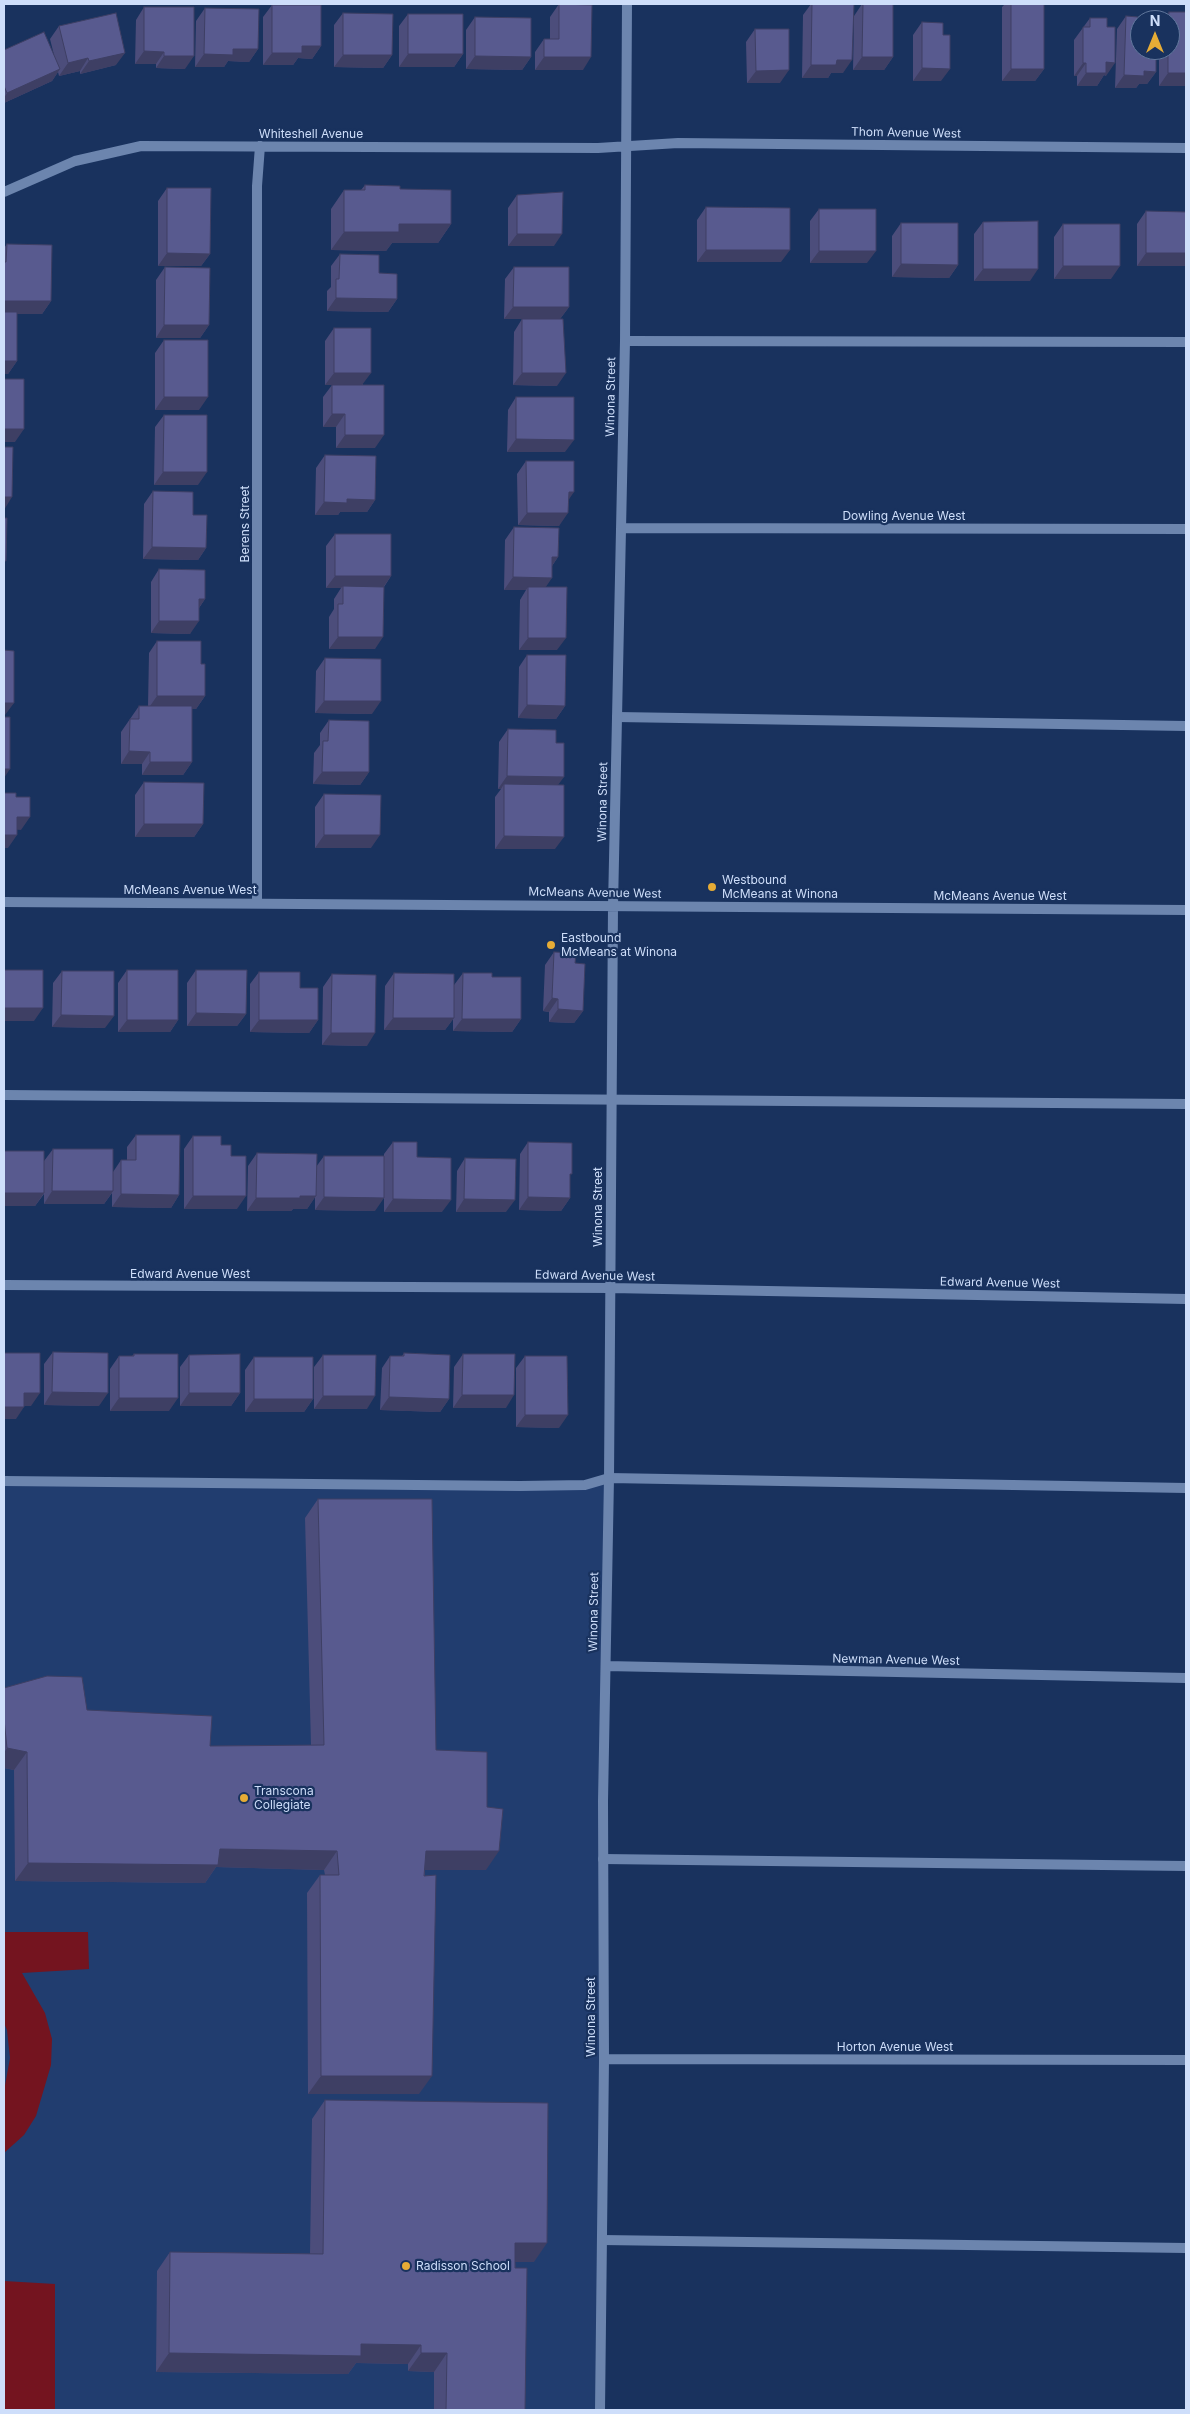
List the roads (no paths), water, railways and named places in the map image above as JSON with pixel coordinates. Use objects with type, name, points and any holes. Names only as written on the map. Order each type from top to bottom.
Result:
[{"type":"street","name":"Winona Street","points":[[600,2410],[604,2059],[603,1859],[611,1288],[613,906],[625,341],[627,4]]},
{"type":"street","name":"Thom Avenue West","points":[[626,148],[678,143],[1186,148]]},
{"type":"street","name":"Whiteshell Avenue","points":[[4,192],[75,161],[141,146],[626,148]]},
{"type":"street","name":"Berens Street","points":[[257,903],[257,186],[260,146]]},
{"type":"street","points":[[625,341],[1186,342]]},
{"type":"street","name":"Dowling Avenue West","points":[[621,528],[1186,529]]},
{"type":"street","points":[[617,717],[1186,726]]},
{"type":"street","name":"McMeans Avenue West","points":[[4,902],[1186,910]]},
{"type":"street","points":[[4,1096],[1186,1104]]},
{"type":"street","name":"Edward Avenue West","points":[[4,1285],[611,1288],[1186,1299]]},
{"type":"street","points":[[4,1481],[520,1486],[586,1485],[609,1478],[1186,1488]]},
{"type":"street","name":"Newman Avenue West","points":[[606,1666],[1186,1678]]},
{"type":"street","points":[[603,1859],[1186,1866]]},
{"type":"street","name":"Horton Avenue West","points":[[604,2059],[1186,2060]]},
{"type":"street","points":[[602,2240],[1186,2248]]},
{"type":"place","name":"Westbound McMeans at Winona","points":[[712,887]]},
{"type":"place","name":"Eastbound McMeans at Winona","points":[[551,945]]},
{"type":"place","name":"Transcona Collegiate","points":[[244,1798]]},
{"type":"place","name":"Radisson School","points":[[406,2266]]}]
